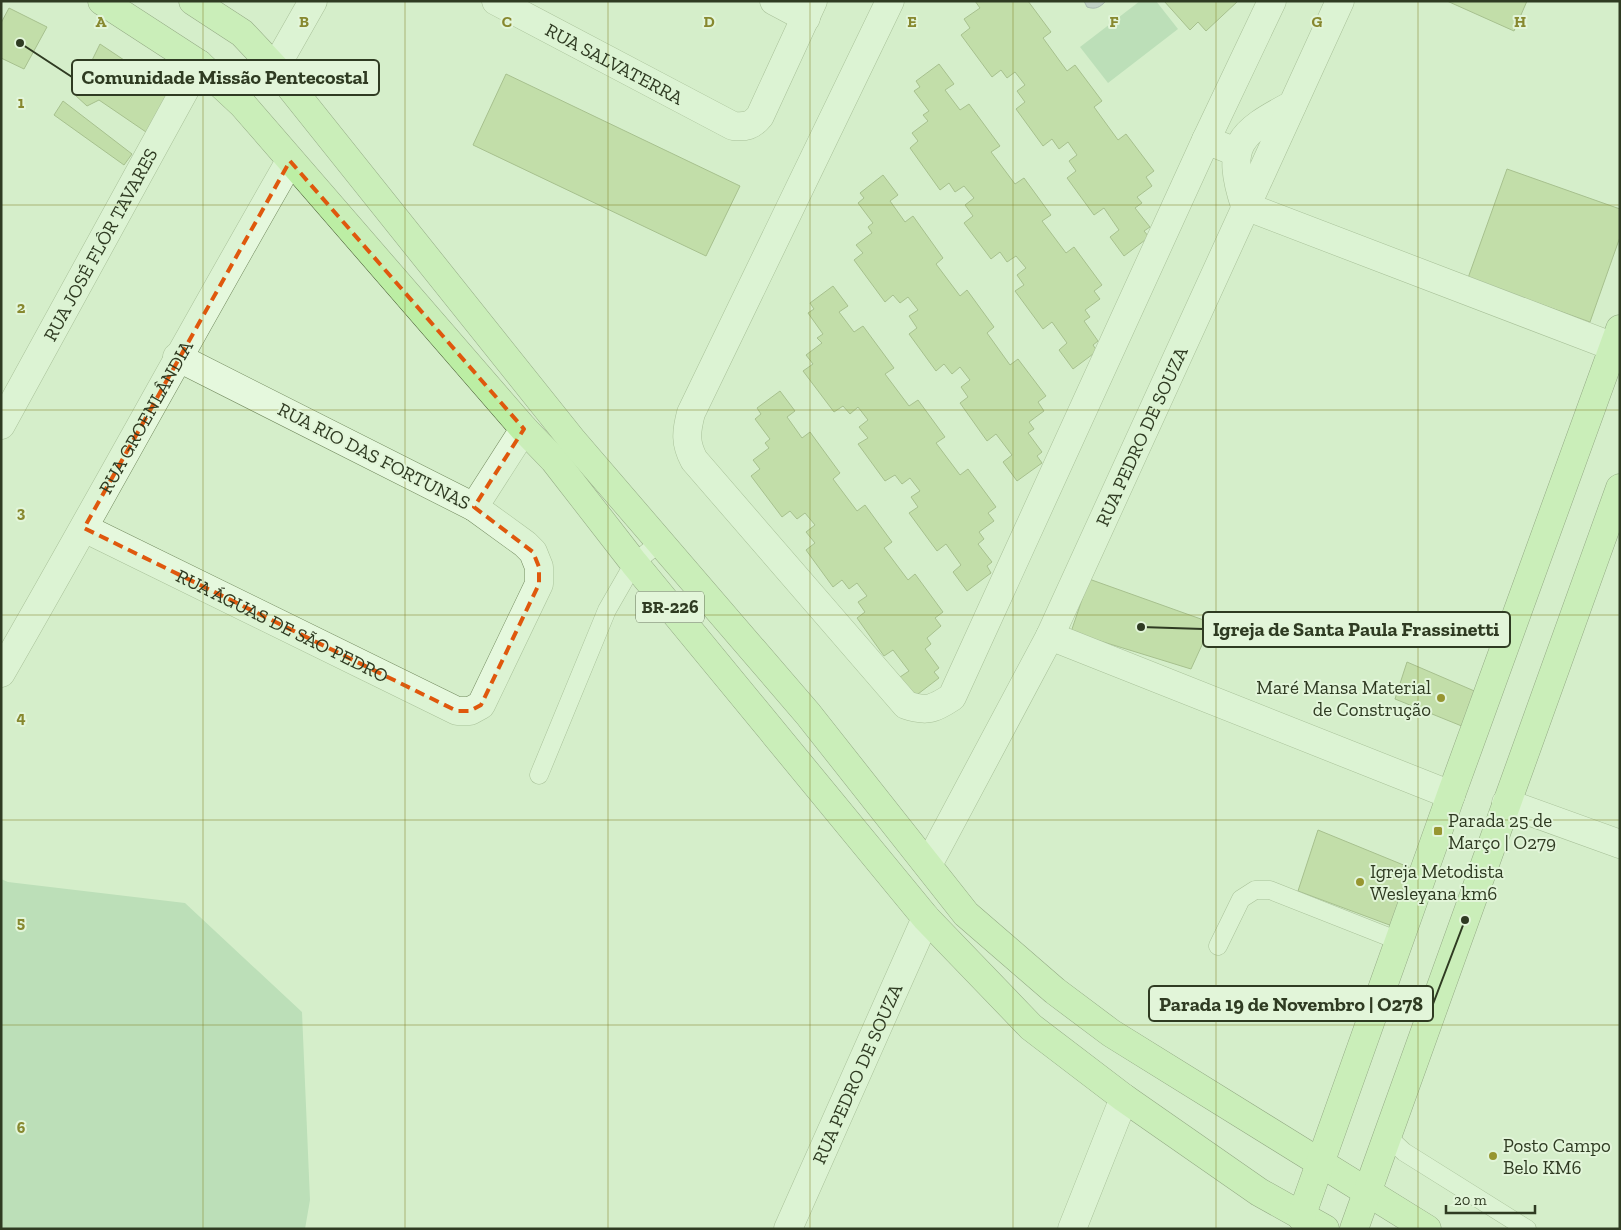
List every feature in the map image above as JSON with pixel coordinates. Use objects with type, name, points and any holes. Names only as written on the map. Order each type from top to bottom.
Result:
[{"type":"main road","name":"BR-226","points":[[102,1],[199,64],[243,105],[524,429],[554,460],[634,563],[926,918],[1031,1027],[1124,1098],[1259,1192],[1313,1223]]},
{"type":"main road","name":"BR-226","points":[[193,1],[242,33],[275,68],[573,441],[808,714],[966,914],[1055,991],[1111,1033],[1426,1229]]},
{"type":"main road","points":[[1313,1223],[1321,1162],[1451,795],[1617,338]]},
{"type":"main road","points":[[1354,1229],[1369,1192],[1506,803],[1620,488]]},
{"type":"street","points":[[275,68],[313,1]]},
{"type":"street","name":"RUA SALVATERRA","points":[[496,1],[733,126],[745,127],[754,124],[760,116],[809,10]]},
{"type":"street","points":[[774,1],[809,10]]},
{"type":"street","points":[[890,1],[691,413],[686,431],[687,447],[694,460],[906,705],[921,710],[938,707],[952,697],[1206,140],[1272,1]]},
{"type":"street","name":"RUA PEDRO DE SOUZA","points":[[928,865],[1050,636],[1340,1]]},
{"type":"street","name":"RUA JOSÉ FLÔR TAVARES","points":[[1,425],[199,64]]},
{"type":"street","points":[[1292,105],[1264,120],[1249,132],[1236,152],[1236,180],[1245,206],[1617,338]]},
{"type":"street","points":[[1206,140],[1236,152]]},
{"type":"street","name":"RUA GROENLÂNDIA","points":[[2,673],[178,357],[290,161]]},
{"type":"street","name":"RUA RIO DAS FORTUNAS","points":[[178,357],[474,507],[525,544],[533,552],[539,567],[539,584],[481,705]]},
{"type":"street","points":[[474,507],[524,429]]},
{"type":"street","name":"RUA ÁGUAS DE SÃO PEDRO","points":[[84,528],[458,711],[470,711],[481,705]]},
{"type":"street","points":[[1050,636],[1451,795]]},
{"type":"street","points":[[1506,803],[1620,844]]},
{"type":"street","name":"RUA PEDRO DE SOUZA","points":[[788,1229],[926,918]]},
{"type":"street","points":[[1072,1229],[1124,1098]]},
{"type":"lane","points":[[539,775],[607,610],[634,563],[660,543]]},
{"type":"lane","points":[[1218,946],[1241,899],[1255,890],[1270,890],[1399,941]]},
{"type":"lane","points":[[1388,1137],[1404,1152],[1527,1229]]},
{"type":"highlighted area","points":[[290,161],[524,429],[474,507],[533,552],[539,567],[539,584],[481,705],[470,711],[457,711],[84,528]]},
{"type":"green space","points":[[1140,1],[1156,1],[1178,29],[1108,83],[1080,47]]},
{"type":"green space","points":[[1,879],[8,882],[185,903],[302,1012],[310,1200],[305,1229],[1,1229]]},
{"type":"water","points":[[1084,1],[1106,1],[1100,6],[1093,8],[1087,7]]},
{"type":"building","points":[[975,1],[1028,1],[1051,32],[1043,38],[1067,71],[1075,65],[1102,101],[1094,107],[1118,140],[1126,134],[1154,171],[1146,177],[1152,186],[1137,197],[1142,203],[1135,208],[1150,227],[1144,231],[1149,237],[1124,256],[1110,237],[1119,230],[1104,208],[1094,215],[1067,178],[1076,171],[1069,161],[1077,155],[1068,142],[1059,149],[1052,139],[1043,146],[1016,109],[1025,102],[1017,91],[1025,85],[1015,72],[1007,78],[1001,70],[992,77],[961,35],[970,28],[964,19],[980,8]]},
{"type":"building","points":[[1164,1],[1238,1],[1206,31],[1198,22],[1190,30]]},
{"type":"building","points":[[1447,1],[1527,1],[1514,31]]},
{"type":"building","points":[[9,8],[47,27],[24,69],[1,58],[1,23]]},
{"type":"building","points":[[100,44],[127,62],[118,77],[148,91],[169,93],[146,132],[99,100],[87,106],[75,95]]},
{"type":"building","points":[[939,64],[954,84],[945,90],[960,110],[969,104],[1000,146],[991,152],[1015,184],[1024,178],[1051,215],[1042,221],[1066,253],[1074,247],[1102,285],[1094,291],[1100,299],[1085,310],[1090,317],[1084,321],[1098,341],[1093,345],[1097,351],[1073,369],[1059,350],[1067,343],[1052,322],[1043,329],[1015,291],[1024,285],[1017,275],[1026,268],[1016,256],[1007,262],[1000,252],[991,259],[964,223],[973,216],[965,205],[974,198],[964,186],[955,192],[949,183],[940,190],[910,148],[918,141],[912,133],[928,121],[923,115],[929,111],[914,91],[920,87],[916,81]]},
{"type":"building","points":[[506,74],[740,186],[706,256],[473,145]]},
{"type":"building","points":[[63,101],[132,154],[124,165],[54,115]]},
{"type":"building","points":[[1507,169],[1620,209],[1620,237],[1590,322],[1468,278]]},
{"type":"building","points":[[883,175],[898,195],[890,201],[905,222],[913,216],[943,258],[936,264],[960,296],[967,290],[994,327],[987,333],[1010,365],[1018,359],[1046,396],[1038,402],[1044,411],[1029,422],[1034,429],[1028,433],[1042,452],[1037,456],[1042,463],[1017,481],[1003,462],[1012,455],[996,434],[987,441],[960,403],[968,397],[961,387],[970,380],[960,367],[952,374],[944,364],[936,371],[909,334],[917,328],[909,316],[918,310],[908,297],[900,303],[893,295],[885,302],[854,260],[863,253],[856,245],[872,233],[868,227],[873,223],[858,203],[864,198],[860,193]]},
{"type":"building","points":[[833,286],[848,306],[839,312],[854,332],[863,326],[894,368],[885,374],[909,406],[918,400],[945,437],[936,443],[960,475],[968,469],[996,507],[988,513],[994,521],[979,532],[984,539],[978,544],[992,562],[987,566],[991,573],[967,591],[953,572],[961,565],[946,544],[937,551],[909,513],[918,507],[911,497],[920,491],[910,478],[902,484],[895,475],[885,481],[858,444],[868,438],[859,427],[868,420],[858,407],[850,414],[843,406],[834,412],[803,371],[813,364],[806,355],[822,343],[817,338],[823,334],[808,313],[814,309],[810,303]]},
{"type":"building","points":[[780,391],[795,411],[787,417],[802,438],[810,432],[840,473],[833,479],[857,511],[865,505],[892,542],[884,548],[908,580],[915,574],[943,612],[935,618],[941,626],[927,638],[931,644],[925,649],[939,668],[934,672],[939,678],[914,697],[900,677],[909,671],[893,650],[884,656],[857,618],[865,612],[858,602],[867,596],[857,583],[849,589],[842,580],[833,587],[806,550],[815,543],[806,532],[815,525],[805,513],[797,519],[790,511],[782,517],[751,476],[760,469],[753,460],[769,448],[765,443],[770,439],[755,419],[761,414],[757,408]]},
{"type":"building","points":[[1089,579],[1212,623],[1191,669],[1071,632]]},
{"type":"building","name":"Maré Mansa Material de Construção","points":[[1407,662],[1486,696],[1474,731],[1395,699]]},
{"type":"building","name":"Igreja Metodista Wesleyana km6","points":[[1318,830],[1423,873],[1403,930],[1298,891]]},
{"type":"place","name":"Comunidade Missão Pentecostal","points":[[20,43]]},
{"type":"place","name":"Igreja de Santa Paula Frassinetti","points":[[1141,627]]},
{"type":"place","name":"Maré Mansa Material de Construção","points":[[1441,698]]},
{"type":"place","name":"Parada 25 de Março | O279","points":[[1438,831]]},
{"type":"place","name":"Igreja Metodista Wesleyana km6","points":[[1360,882]]},
{"type":"place","name":"Parada 19 de Novembro | O278","points":[[1465,920]]},
{"type":"place","name":"Posto Campo Belo KM6","points":[[1493,1156]]}]
